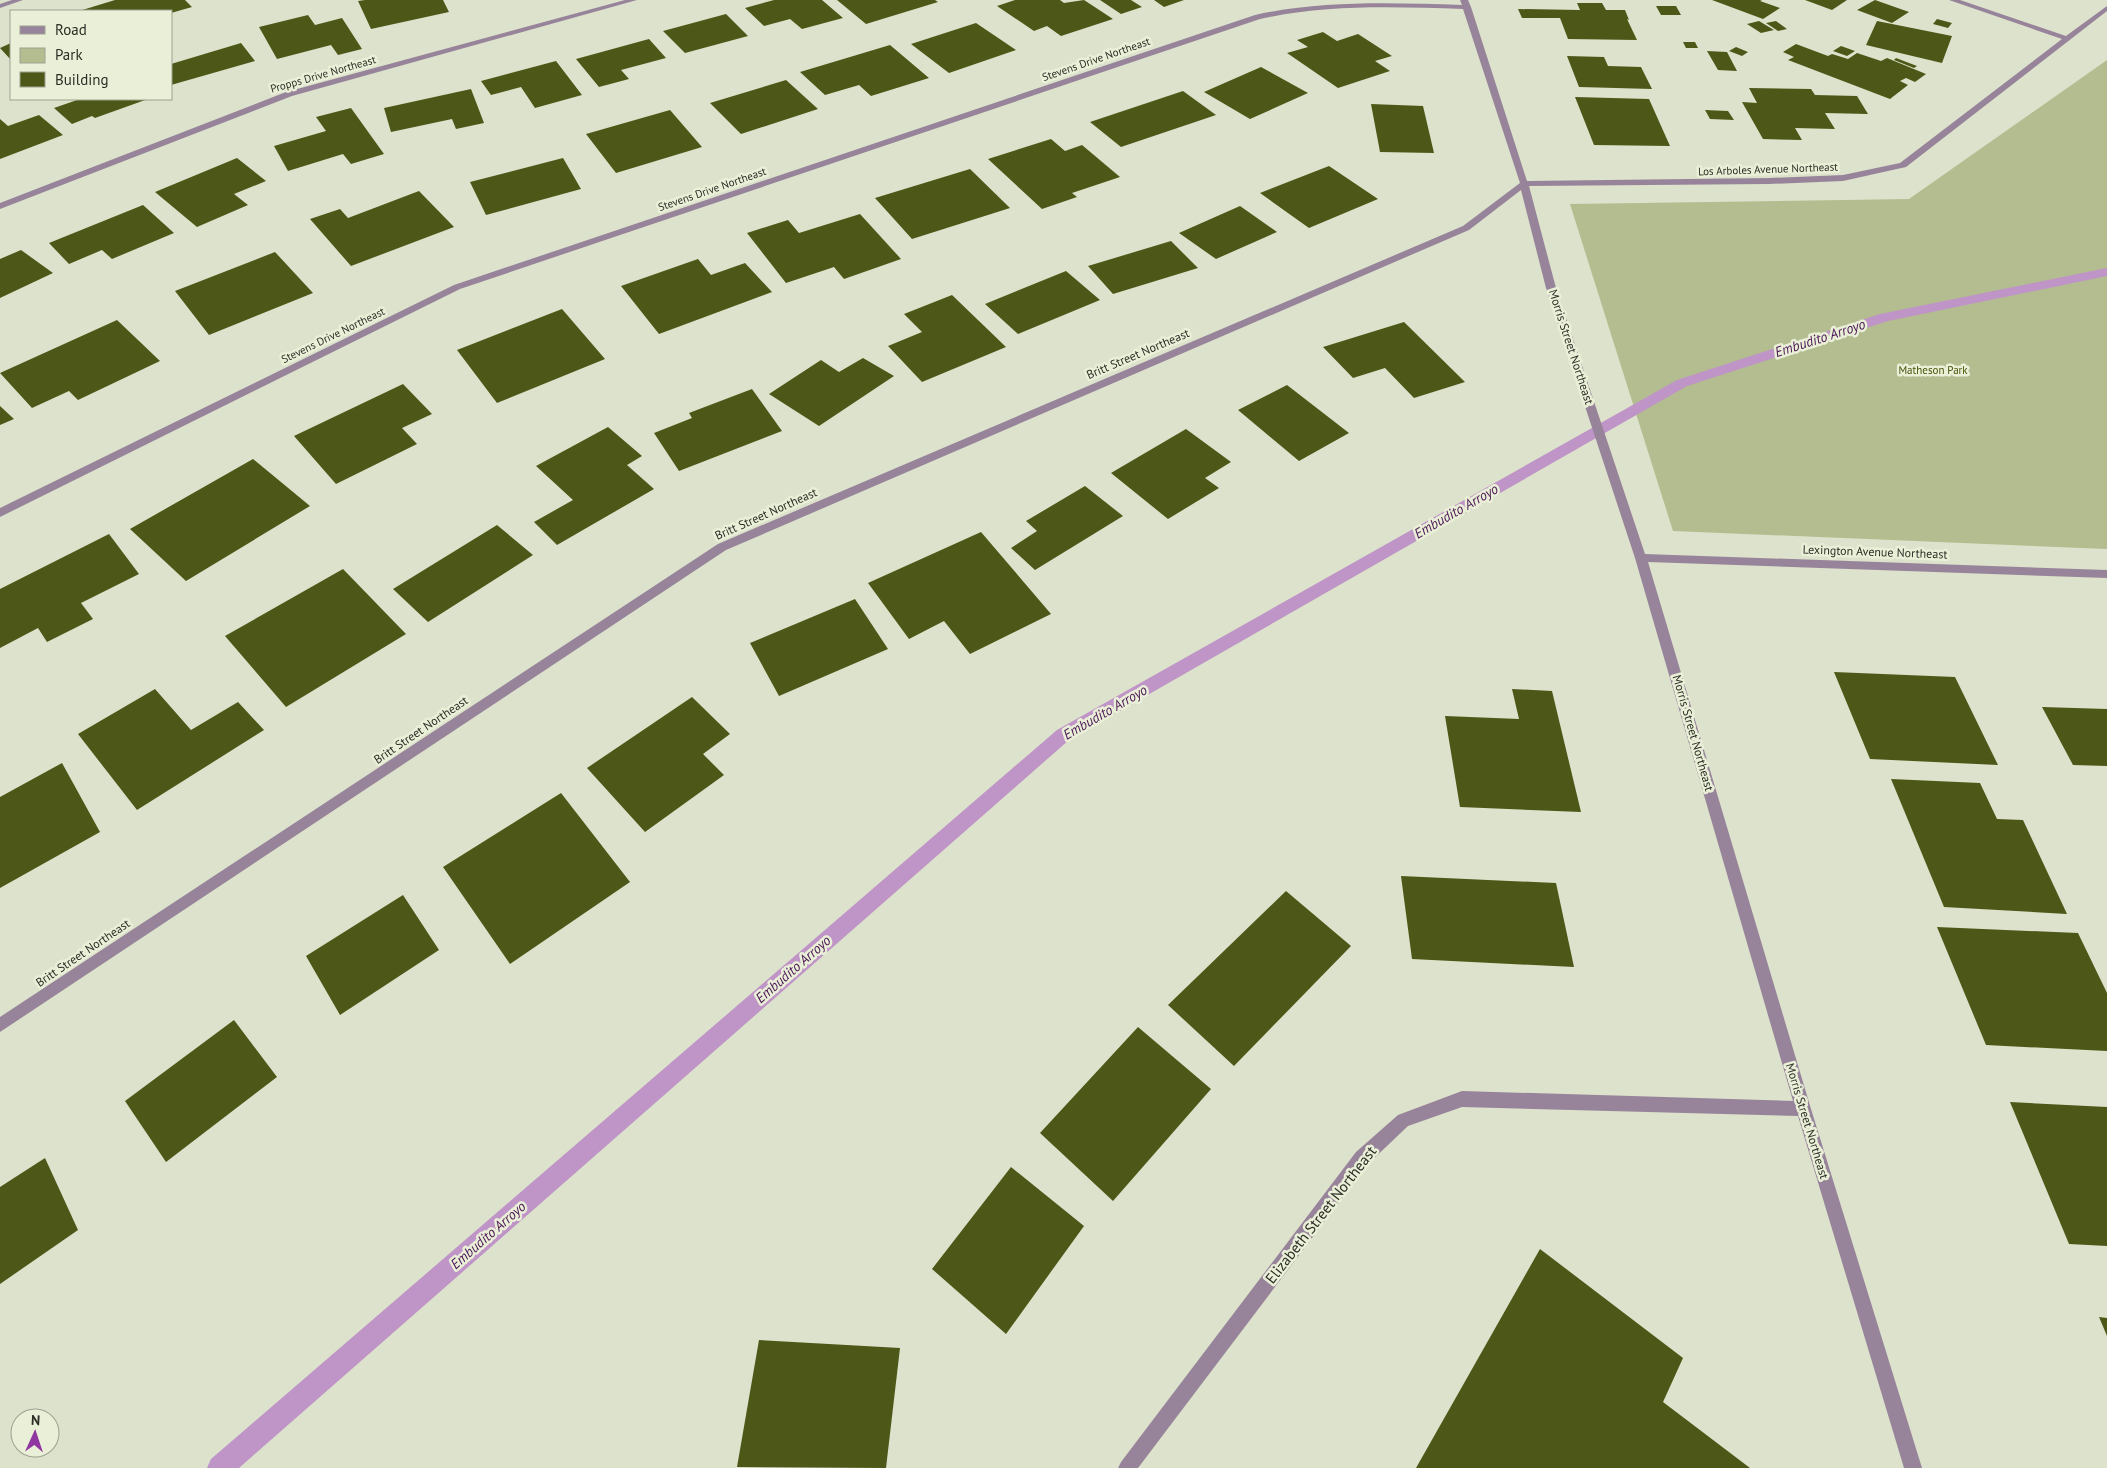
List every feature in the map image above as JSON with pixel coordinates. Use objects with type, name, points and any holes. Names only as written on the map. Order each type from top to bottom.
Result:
[{"type":"street","points":[[0,6],[19,0]]},
{"type":"street","name":"Propps Drive Northeast","points":[[0,206],[289,94],[633,0]]},
{"type":"street","points":[[1953,0],[2068,39]]},
{"type":"street","name":"Stevens Drive Northeast","points":[[0,513],[457,287],[1277,11],[1321,4],[1465,4]]},
{"type":"street","name":"Morris Street Northeast","points":[[1465,4],[1524,184],[1551,288],[1641,558],[1803,1109],[1913,1468]]},
{"type":"street","name":"Los Arboles Avenue Northeast","points":[[1524,184],[1769,181],[1834,178],[1904,165],[2107,8]]},
{"type":"street","name":"Britt Street Northeast","points":[[0,1025],[722,547],[1466,228],[1524,184]]},
{"type":"street","name":"Lexington Avenue Northeast","points":[[1641,558],[2107,574]]},
{"type":"street","name":"Elizabeth Street Northeast","points":[[1127,1468],[1362,1158],[1403,1120],[1462,1100],[1803,1109]]},
{"type":"green space","name":"Matheson Park","points":[[2107,60],[2107,549],[1673,531],[1570,204],[1909,199]]},
{"type":"building","points":[[115,0],[185,0],[192,7],[172,13],[172,10],[82,10]]},
{"type":"building","points":[[443,0],[449,12],[371,29],[358,1]]},
{"type":"building","points":[[774,0],[822,0],[843,18],[802,29],[790,19],[764,26],[745,8]]},
{"type":"building","points":[[837,0],[935,0],[938,2],[866,24]]},
{"type":"building","points":[[1015,0],[1060,0],[1064,3],[1084,0],[1113,19],[1061,36],[1047,26],[1034,31],[997,6]]},
{"type":"building","points":[[1100,0],[1131,0],[1142,7],[1121,14]]},
{"type":"building","points":[[1154,0],[1184,0],[1164,7]]},
{"type":"building","points":[[1712,0],[1762,0],[1760,1],[1780,8],[1763,19]]},
{"type":"building","points":[[1805,0],[1847,0],[1832,10]]},
{"type":"building","points":[[1875,0],[1909,12],[1892,23],[1857,10]]},
{"type":"building","points":[[1577,3],[1602,3],[1606,10],[1625,10],[1637,40],[1568,39],[1560,18],[1522,18],[1518,9],[1580,10]]},
{"type":"building","points":[[1656,6],[1676,6],[1681,15],[1661,15]]},
{"type":"building","points":[[726,14],[748,36],[685,53],[663,31]]},
{"type":"building","points":[[308,15],[315,25],[342,18],[362,49],[338,55],[331,45],[277,59],[259,27]]},
{"type":"building","points":[[1937,19],[1952,23],[1948,28],[1933,24]]},
{"type":"building","points":[[1759,21],[1774,30],[1761,33],[1747,24]]},
{"type":"building","points":[[1776,21],[1787,29],[1778,31],[1766,23]]},
{"type":"building","points":[[1877,21],[1952,36],[1942,63],[1866,45]]},
{"type":"building","points":[[976,23],[1016,50],[949,73],[911,44]]},
{"type":"building","points":[[1323,32],[1337,41],[1358,34],[1392,56],[1375,61],[1390,71],[1338,88],[1287,53],[1308,47],[1297,40]]},
{"type":"building","points":[[649,39],[666,58],[621,70],[629,79],[599,87],[576,59]]},
{"type":"building","points":[[1683,42],[1695,42],[1698,48],[1686,48]]},
{"type":"building","points":[[10,43],[10,59],[0,48]]},
{"type":"building","points":[[241,43],[255,61],[172,85],[172,64]]},
{"type":"building","points":[[1796,44],[1828,56],[1832,54],[1848,59],[1857,53],[1881,61],[1887,58],[1926,74],[1915,82],[1906,78],[1900,81],[1908,85],[1890,99],[1788,60],[1794,57],[1783,52]]},
{"type":"building","points":[[890,45],[929,78],[871,96],[859,85],[825,95],[800,72]]},
{"type":"building","points":[[1841,46],[1855,51],[1847,56],[1833,51]]},
{"type":"building","points":[[1736,47],[1748,52],[1742,56],[1729,51]]},
{"type":"building","points":[[1707,51],[1727,52],[1737,71],[1718,70]]},
{"type":"building","points":[[1567,56],[1604,57],[1608,66],[1641,67],[1652,89],[1579,87]]},
{"type":"building","points":[[1896,58],[1917,66],[1914,68],[1894,60]]},
{"type":"building","points":[[556,61],[582,95],[535,108],[521,87],[491,95],[481,81]]},
{"type":"building","points":[[1261,67],[1308,93],[1250,119],[1204,92]]},
{"type":"building","points":[[786,80],[818,109],[741,134],[710,103]]},
{"type":"building","points":[[1749,88],[1811,89],[1815,95],[1857,96],[1868,114],[1825,113],[1835,129],[1795,128],[1802,140],[1763,139],[1742,102],[1757,103]]},
{"type":"building","points":[[471,89],[484,123],[456,129],[452,119],[391,132],[384,108]]},
{"type":"building","points":[[1183,91],[1216,115],[1121,147],[1090,122]]},
{"type":"building","points":[[1575,97],[1649,99],[1670,146],[1594,145]]},
{"type":"building","points":[[77,100],[145,100],[72,124],[54,108]]},
{"type":"building","points":[[1371,104],[1423,106],[1434,153],[1380,152]]},
{"type":"building","points":[[351,108],[384,154],[351,164],[343,154],[288,171],[274,146],[326,131],[316,117]]},
{"type":"building","points":[[670,110],[702,147],[616,173],[586,134]]},
{"type":"building","points":[[1705,110],[1728,111],[1734,120],[1710,119]]},
{"type":"building","points":[[39,115],[63,135],[0,159],[0,119],[8,126]]},
{"type":"building","points":[[1051,139],[1065,151],[1082,145],[1120,177],[1072,193],[1077,197],[1042,209],[988,159]]},
{"type":"building","points":[[237,158],[266,181],[234,194],[248,205],[197,227],[155,192]]},
{"type":"building","points":[[563,158],[581,189],[486,215],[470,182]]},
{"type":"building","points":[[1329,166],[1378,199],[1309,228],[1260,193]]},
{"type":"building","points":[[970,169],[1010,208],[912,239],[875,198]]},
{"type":"building","points":[[419,191],[454,227],[351,266],[310,219],[340,209],[348,218]]},
{"type":"building","points":[[143,205],[174,233],[112,259],[102,250],[69,264],[49,243]]},
{"type":"building","points":[[1240,206],[1277,232],[1216,259],[1179,233]]},
{"type":"building","points":[[860,214],[901,259],[844,279],[834,267],[786,283],[747,233],[788,220],[799,233]]},
{"type":"building","points":[[1171,241],[1198,268],[1113,294],[1088,266]]},
{"type":"building","points":[[21,250],[53,273],[0,298],[0,259]]},
{"type":"building","points":[[275,252],[313,293],[209,335],[175,291]]},
{"type":"building","points":[[698,259],[711,275],[745,263],[772,292],[659,334],[621,286]]},
{"type":"building","points":[[1066,271],[1100,300],[1018,334],[985,304]]},
{"type":"building","points":[[952,295],[1006,347],[922,382],[888,346],[922,332],[904,314]]},
{"type":"building","points":[[562,309],[605,359],[497,403],[457,350]]},
{"type":"building","points":[[117,320],[160,361],[78,400],[69,391],[32,408],[0,373]]},
{"type":"building","points":[[1404,322],[1465,382],[1414,398],[1385,368],[1353,378],[1323,347]]},
{"type":"building","points":[[863,358],[894,376],[819,426],[769,394],[821,360],[839,372]]},
{"type":"building","points":[[403,384],[432,414],[402,428],[417,444],[336,484],[294,436]]},
{"type":"building","points":[[1287,385],[1349,433],[1299,461],[1238,410]]},
{"type":"building","points":[[752,389],[782,431],[679,471],[654,433],[692,418],[689,413]]},
{"type":"building","points":[[0,406],[14,419],[0,425]]},
{"type":"building","points":[[608,427],[642,456],[627,465],[654,489],[557,545],[534,522],[573,500],[536,466]]},
{"type":"building","points":[[1186,429],[1231,462],[1205,478],[1219,488],[1168,519],[1111,473]]},
{"type":"building","points":[[253,459],[310,506],[186,581],[130,529]]},
{"type":"building","points":[[1085,486],[1123,516],[1035,570],[1011,548],[1037,531],[1026,521]]},
{"type":"building","points":[[497,525],[533,555],[428,622],[393,589]]},
{"type":"building","points":[[981,532],[1051,614],[970,654],[944,621],[909,639],[868,583]]},
{"type":"building","points":[[109,534],[139,574],[81,603],[93,619],[47,642],[38,628],[0,648],[0,589]]},
{"type":"building","points":[[343,569],[406,634],[286,707],[225,636]]},
{"type":"building","points":[[855,599],[888,649],[779,696],[750,643]]},
{"type":"building","points":[[1834,672],[1955,677],[1998,765],[1870,759]]},
{"type":"building","points":[[155,689],[191,730],[238,702],[264,730],[137,810],[78,734]]},
{"type":"building","points":[[1512,689],[1552,691],[1581,812],[1460,807],[1445,716],[1519,719]]},
{"type":"building","points":[[692,697],[730,734],[703,754],[724,775],[645,832],[587,768]]},
{"type":"building","points":[[2042,707],[2107,709],[2107,766],[2073,765]]},
{"type":"building","points":[[62,763],[100,832],[0,888],[0,797]]},
{"type":"building","points":[[1891,779],[1980,783],[1997,819],[2023,820],[2067,914],[1944,907]]},
{"type":"building","points":[[561,793],[630,882],[510,964],[443,867]]},
{"type":"building","points":[[1401,876],[1556,883],[1574,967],[1412,959]]},
{"type":"building","points":[[1286,891],[1351,946],[1234,1066],[1168,1005]]},
{"type":"building","points":[[403,895],[439,950],[340,1015],[306,956]]},
{"type":"building","points":[[1937,927],[2078,933],[2107,993],[2107,1051],[1986,1045]]},
{"type":"building","points":[[234,1020],[277,1077],[166,1162],[125,1101]]},
{"type":"building","points":[[1138,1027],[1211,1089],[1113,1201],[1040,1133]]},
{"type":"building","points":[[2010,1102],[2107,1107],[2107,1246],[2069,1244]]},
{"type":"building","points":[[45,1158],[78,1230],[0,1284],[0,1187]]},
{"type":"building","points":[[1011,1167],[1084,1226],[1006,1334],[932,1269]]},
{"type":"building","points":[[1540,1249],[1683,1358],[1663,1402],[1750,1468],[1416,1468]]},
{"type":"building","points":[[2099,1317],[2107,1318],[2107,1336]]},
{"type":"building","points":[[759,1340],[900,1348],[886,1468],[737,1467]]},
{"type":"waterway","name":"Embudito Arroyo","points":[[220,1468],[1063,735],[1483,498],[1682,383],[1885,317],[2107,272]]}]
